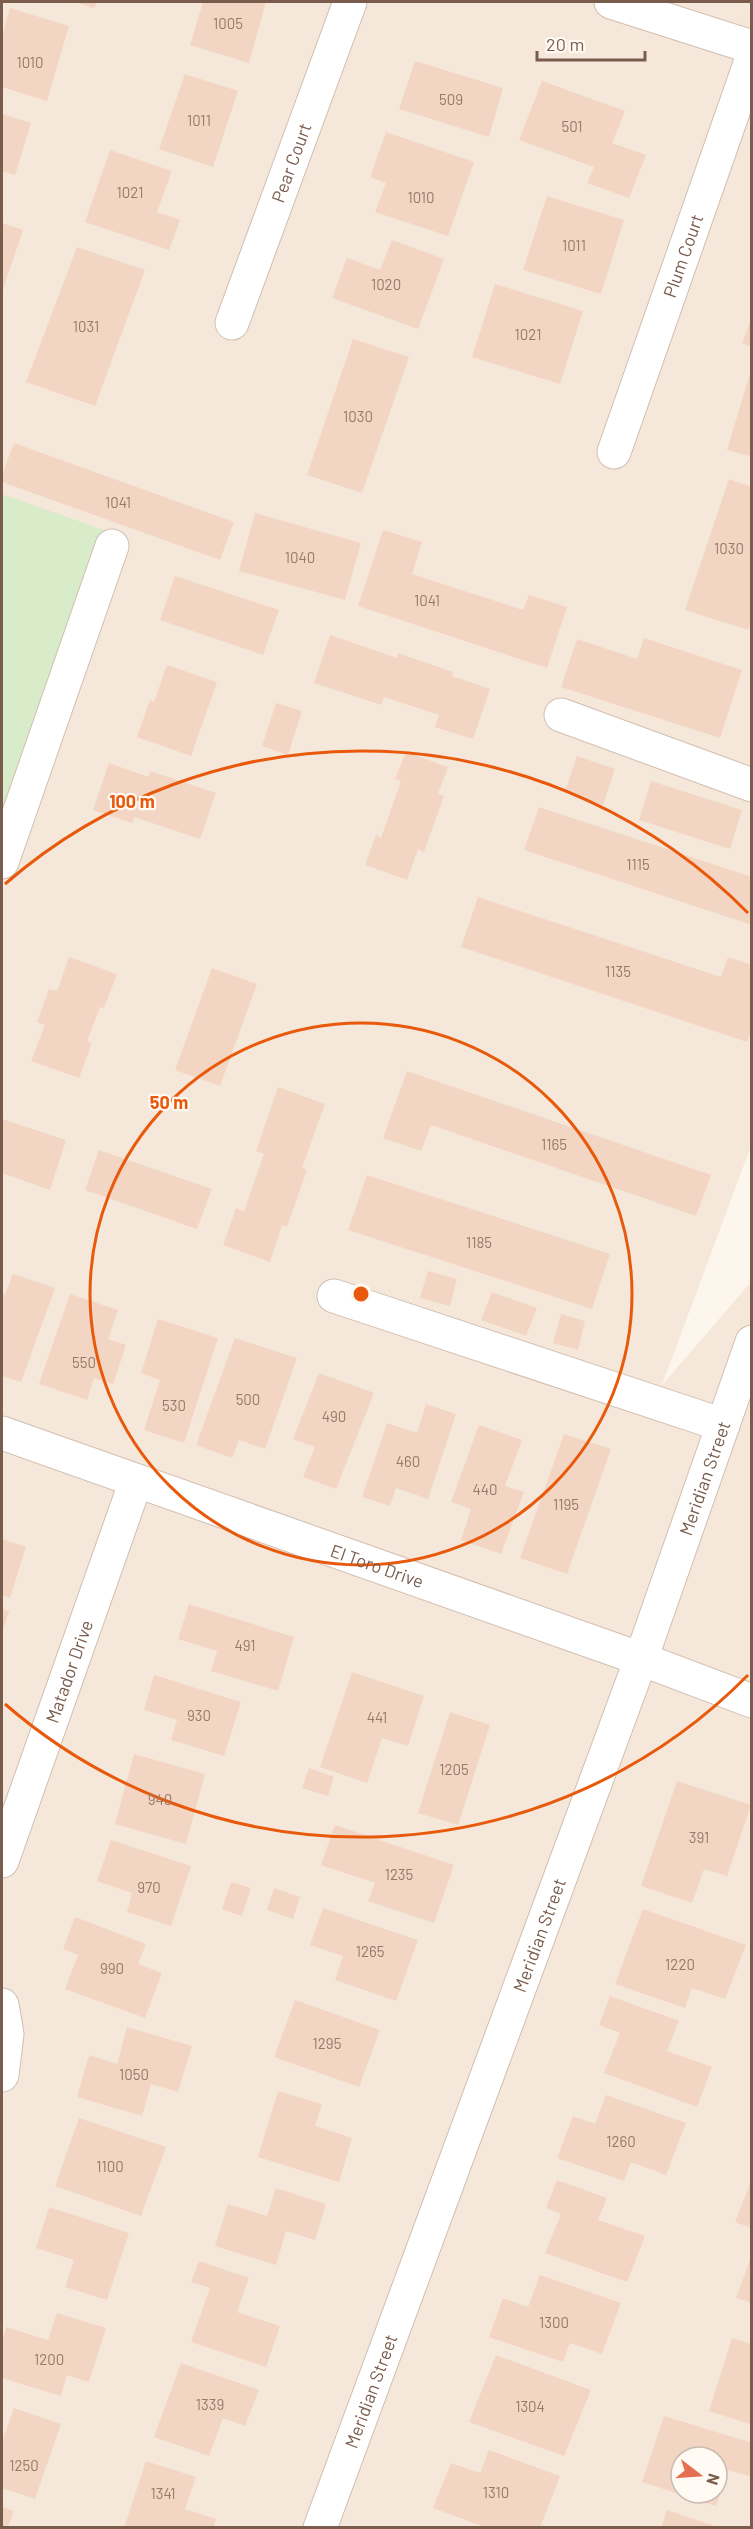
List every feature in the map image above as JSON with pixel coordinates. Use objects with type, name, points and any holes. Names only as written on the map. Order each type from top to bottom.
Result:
[{"type":"street","name":"Pear Court","points":[[232,323],[350,2]]},
{"type":"street","points":[[612,2],[752,47]]},
{"type":"street","name":"Plum Court","points":[[614,452],[752,58]]},
{"type":"street","points":[[2,862],[112,546]]},
{"type":"street","points":[[561,715],[752,785]]},
{"type":"street","points":[[334,1296],[723,1425]]},
{"type":"street","name":"Meridian Street","points":[[320,2528],[641,1659],[752,1342]]},
{"type":"street","name":"El Toro Drive","points":[[2,1433],[641,1659],[752,1701]]},
{"type":"street","name":"Matador Drive","points":[[2,1861],[136,1481]]},
{"type":"street","points":[[2,2005],[7,2034],[2,2075]]},
{"type":"shaded area","points":[[2,2],[751,2],[751,1146],[662,1385],[751,1282],[751,2527],[2,2528]]},
{"type":"green space","points":[[2,494],[107,531],[2,846]]},
{"type":"building","points":[[74,2],[97,2],[94,8]]},
{"type":"building","points":[[203,2],[266,2],[249,63],[190,45]]},
{"type":"building","points":[[10,8],[69,26],[47,101],[2,87],[2,36]]},
{"type":"building","points":[[415,61],[503,88],[489,137],[399,109]]},
{"type":"building","points":[[185,74],[238,91],[213,167],[159,149]]},
{"type":"building","points":[[542,81],[625,111],[612,143],[646,155],[629,198],[587,183],[594,167],[519,140]]},
{"type":"building","points":[[2,114],[31,123],[15,175],[2,171]]},
{"type":"building","points":[[386,132],[474,162],[448,236],[375,212],[386,183],[370,177]]},
{"type":"building","points":[[110,150],[172,171],[157,212],[180,220],[169,250],[85,222]]},
{"type":"building","points":[[547,196],[624,220],[601,294],[523,270]]},
{"type":"building","points":[[2,223],[23,230],[2,292]]},
{"type":"building","points":[[392,240],[444,259],[418,329],[332,298],[347,258],[380,270]]},
{"type":"building","points":[[77,247],[145,270],[95,406],[26,382]]},
{"type":"building","points":[[495,284],[583,311],[560,384],[472,357]]},
{"type":"building","points":[[752,316],[752,347],[742,344]]},
{"type":"building","points":[[353,339],[409,357],[362,493],[307,475]]},
{"type":"building","points":[[752,370],[752,457],[727,450]]},
{"type":"building","points":[[14,443],[234,522],[220,560],[2,482],[2,475]]},
{"type":"building","points":[[729,479],[752,487],[752,620],[748,630],[685,610]]},
{"type":"building","points":[[255,513],[361,543],[345,600],[239,571]]},
{"type":"building","points":[[383,530],[422,542],[412,574],[523,610],[529,595],[567,607],[547,668],[358,606]]},
{"type":"building","points":[[175,576],[279,610],[263,655],[160,620]]},
{"type":"building","points":[[330,635],[397,658],[398,653],[453,672],[452,676],[490,689],[473,739],[435,727],[439,715],[384,697],[381,705],[314,683]]},
{"type":"building","points":[[644,638],[742,670],[720,738],[561,687],[577,639],[637,659]]},
{"type":"building","points":[[167,665],[217,682],[191,756],[137,737],[150,700],[154,702]]},
{"type":"building","points":[[276,703],[302,711],[288,755],[262,746]]},
{"type":"building","points":[[406,752],[448,767],[438,794],[444,796],[424,852],[418,849],[407,880],[365,865],[376,835],[381,838],[401,781],[395,779]]},
{"type":"building","points":[[577,756],[615,769],[603,805],[565,791]]},
{"type":"building","points":[[109,763],[148,777],[150,771],[216,793],[200,839],[134,817],[132,823],[93,810]]},
{"type":"building","points":[[651,781],[742,810],[730,849],[639,820]]},
{"type":"building","points":[[539,807],[752,877],[752,925],[524,850]]},
{"type":"building","points":[[478,897],[721,977],[728,957],[752,965],[752,1029],[747,1042],[461,947]]},
{"type":"building","points":[[69,957],[117,974],[104,1008],[100,1007],[87,1041],[92,1043],[79,1078],[31,1061],[45,1025],[37,1022],[49,989],[57,991]]},
{"type":"building","points":[[212,968],[257,984],[220,1086],[175,1070]]},
{"type":"building","points":[[407,1071],[711,1175],[696,1216],[431,1125],[421,1151],[383,1138]]},
{"type":"building","points":[[278,1087],[325,1104],[302,1168],[307,1170],[287,1227],[282,1225],[270,1262],[223,1245],[236,1208],[244,1211],[264,1154],[256,1151]]},
{"type":"building","points":[[2,1119],[66,1140],[50,1190],[2,1173]]},
{"type":"building","points":[[99,1150],[212,1189],[197,1229],[85,1190]]},
{"type":"building","points":[[367,1175],[610,1254],[592,1309],[348,1230]]},
{"type":"building","points":[[428,1271],[457,1279],[450,1306],[420,1298]]},
{"type":"building","points":[[13,1274],[55,1288],[21,1382],[2,1376],[2,1293],[5,1295]]},
{"type":"building","points":[[492,1292],[537,1308],[526,1336],[481,1320]]},
{"type":"building","points":[[70,1294],[118,1310],[108,1339],[126,1345],[113,1384],[94,1378],[87,1400],[39,1384]]},
{"type":"building","points":[[561,1314],[585,1321],[578,1350],[553,1343]]},
{"type":"building","points":[[158,1319],[218,1338],[184,1443],[144,1430],[160,1380],[141,1373]]},
{"type":"building","points":[[235,1338],[297,1358],[265,1449],[239,1440],[232,1458],[196,1445]]},
{"type":"building","points":[[319,1373],[374,1393],[336,1489],[303,1477],[315,1447],[293,1439]]},
{"type":"building","points":[[426,1404],[456,1414],[428,1499],[396,1488],[390,1506],[362,1497],[387,1423],[417,1433]]},
{"type":"building","points":[[479,1425],[522,1440],[505,1486],[524,1492],[501,1554],[461,1540],[471,1509],[451,1502]]},
{"type":"building","points":[[564,1434],[611,1449],[567,1574],[520,1558]]},
{"type":"building","points":[[2,1539],[26,1547],[10,1598],[2,1595]]},
{"type":"building","points":[[189,1604],[294,1637],[278,1691],[211,1671],[217,1651],[178,1639]]},
{"type":"building","points":[[2,1609],[9,1611],[2,1633]]},
{"type":"building","points":[[352,1672],[424,1696],[408,1746],[382,1738],[367,1783],[320,1767]]},
{"type":"building","points":[[154,1675],[241,1702],[224,1756],[171,1740],[177,1720],[144,1710]]},
{"type":"building","points":[[450,1712],[490,1725],[458,1825],[418,1813]]},
{"type":"building","points":[[134,1754],[205,1774],[186,1844],[115,1824]]},
{"type":"building","points":[[309,1768],[334,1777],[328,1796],[302,1788]]},
{"type":"building","points":[[677,1781],[751,1805],[727,1876],[704,1869],[692,1903],[641,1886]]},
{"type":"building","points":[[335,1825],[454,1865],[434,1923],[368,1901],[375,1883],[321,1865]]},
{"type":"building","points":[[111,1840],[191,1866],[171,1926],[127,1912],[132,1893],[97,1881]]},
{"type":"building","points":[[231,1882],[251,1888],[242,1916],[222,1909]]},
{"type":"building","points":[[274,1888],[300,1897],[293,1919],[267,1910]]},
{"type":"building","points":[[323,1908],[418,1940],[396,2001],[335,1980],[343,1956],[310,1945]]},
{"type":"building","points":[[643,1909],[746,1945],[725,1999],[692,1988],[685,2008],[615,1984]]},
{"type":"building","points":[[75,1917],[146,1944],[138,1964],[162,1973],[145,2018],[65,1989],[78,1955],[63,1949]]},
{"type":"building","points":[[610,1996],[679,2021],[667,2051],[712,2067],[697,2107],[604,2073],[620,2033],[599,2025]]},
{"type":"building","points":[[295,2000],[380,2030],[359,2087],[274,2057]]},
{"type":"building","points":[[127,2027],[192,2046],[178,2092],[151,2084],[142,2116],[77,2097],[89,2055],[117,2064]]},
{"type":"building","points":[[278,2091],[322,2104],[315,2126],[352,2138],[339,2182],[258,2157]]},
{"type":"building","points":[[606,2095],[686,2123],[666,2175],[631,2162],[624,2181],[557,2158],[573,2116],[595,2124]]},
{"type":"building","points":[[79,2118],[166,2147],[141,2216],[55,2186]]},
{"type":"building","points":[[752,2179],[752,2228],[735,2222]]},
{"type":"building","points":[[557,2180],[607,2198],[598,2220],[645,2236],[627,2282],[545,2253],[561,2214],[546,2208]]},
{"type":"building","points":[[276,2188],[326,2204],[315,2240],[286,2231],[276,2265],[215,2246],[228,2204],[267,2216]]},
{"type":"building","points":[[49,2207],[129,2233],[107,2300],[65,2287],[74,2260],[36,2248]]},
{"type":"building","points":[[752,2254],[752,2303],[736,2298]]},
{"type":"building","points":[[199,2261],[249,2278],[237,2312],[280,2326],[266,2367],[191,2342],[210,2288],[191,2282]]},
{"type":"building","points":[[540,2275],[621,2303],[602,2354],[570,2343],[563,2362],[489,2337],[503,2298],[528,2307]]},
{"type":"building","points":[[57,2313],[106,2328],[89,2382],[67,2375],[61,2396],[2,2378],[2,2343],[6,2327],[48,2340]]},
{"type":"building","points":[[732,2338],[752,2344],[752,2425],[709,2411]]},
{"type":"building","points":[[496,2355],[591,2390],[564,2456],[469,2422]]},
{"type":"building","points":[[181,2363],[259,2390],[245,2426],[223,2418],[209,2456],[154,2437]]},
{"type":"building","points":[[14,2408],[61,2424],[35,2499],[2,2488],[2,2442]]},
{"type":"building","points":[[664,2416],[752,2443],[752,2477],[729,2470],[729,2445],[669,2445],[669,2491],[642,2482]]},
{"type":"building","points":[[489,2450],[560,2476],[540,2528],[487,2528],[433,2508],[451,2463],[480,2473]]},
{"type":"building","points":[[146,2461],[196,2477],[185,2509],[216,2519],[213,2528],[124,2528]]},
{"type":"building","points":[[2,2507],[14,2511],[8,2528],[2,2528]]},
{"type":"building","points":[[667,2510],[718,2527],[718,2528],[661,2528]]}]
